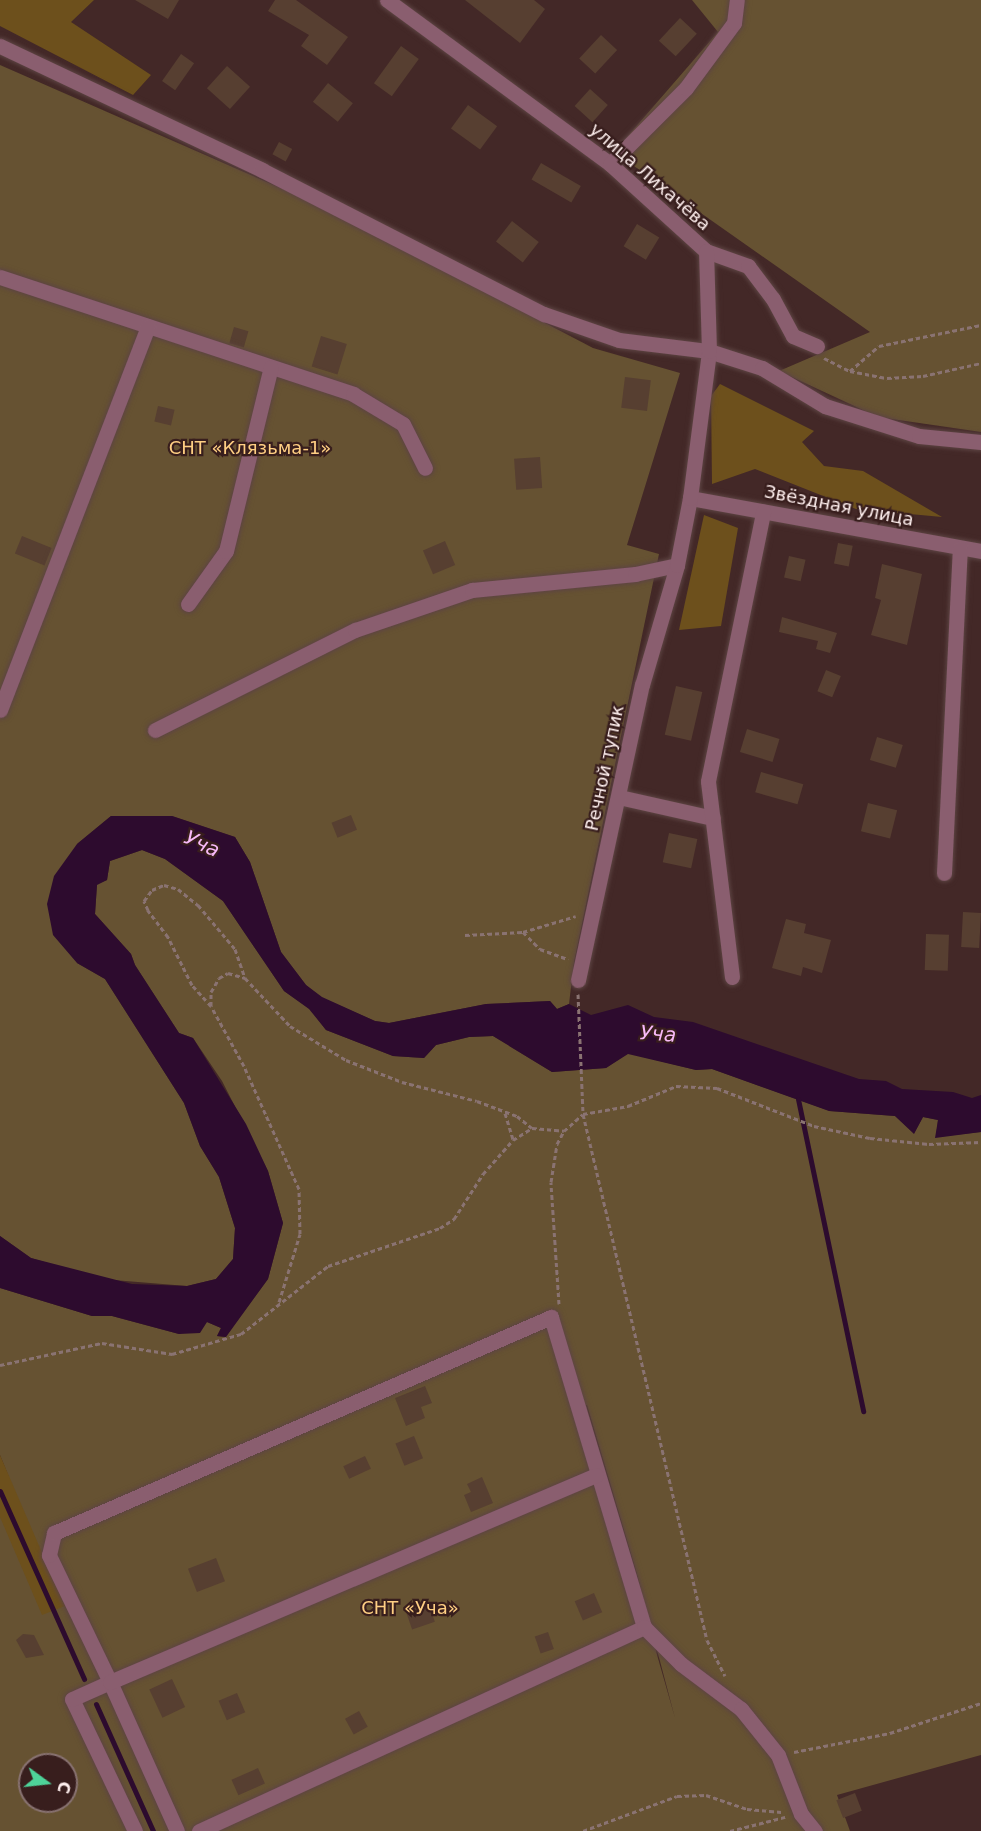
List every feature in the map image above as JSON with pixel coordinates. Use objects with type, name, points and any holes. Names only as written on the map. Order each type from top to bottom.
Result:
[{"type":"street","name":"улица Лихачёва","points":[[387,0],[610,164],[706,251],[748,266],[773,299],[793,336],[817,346]]},
{"type":"street","points":[[610,164],[686,88],[734,23],[737,0]]},
{"type":"street","points":[[0,46],[262,170],[544,314],[619,340],[709,351],[762,368],[825,406],[919,436],[981,442]]},
{"type":"street","name":"Речной тупик","points":[[578,980],[642,686],[677,565],[690,498],[709,351],[706,251]]},
{"type":"street","points":[[0,278],[353,394],[403,424],[425,468]]},
{"type":"street","points":[[0,710],[148,327]]},
{"type":"street","points":[[188,604],[226,551],[271,367]]},
{"type":"street","name":"Звёздная улица","points":[[690,498],[981,551]]},
{"type":"street","points":[[732,977],[708,781],[763,512]]},
{"type":"street","points":[[944,873],[960,549]]},
{"type":"street","points":[[155,730],[355,630],[472,590],[635,574],[677,565]]},
{"type":"street","points":[[619,797],[713,818]]},
{"type":"street","points":[[177,1831],[110,1682],[49,1555],[54,1533],[551,1317],[596,1475],[644,1627],[681,1664],[741,1709],[778,1755],[801,1814],[815,1831]]},
{"type":"street","points":[[135,1831],[72,1699],[596,1475]]},
{"type":"street","points":[[199,1831],[644,1627]]},
{"type":"path","points":[[850,371],[879,346],[981,325]]},
{"type":"path","points":[[817,346],[825,359],[850,371],[899,377],[981,363]]},
{"type":"path","points":[[279,1302],[300,1234],[299,1189],[244,1066],[211,1006],[192,985],[168,937],[148,910],[144,901],[152,890],[164,885],[178,889],[198,905],[235,949],[245,978],[290,1026],[346,1060],[402,1082],[477,1101],[504,1112],[532,1128],[564,1131]]},
{"type":"path","points":[[465,935],[524,932],[592,911]]},
{"type":"path","points":[[524,932],[540,949],[581,963]]},
{"type":"path","points":[[211,1006],[211,992],[219,978],[228,973],[245,978]]},
{"type":"path","points":[[578,980],[583,1114],[707,1640],[727,1679]]},
{"type":"path","points":[[551,1317],[560,1302],[551,1182],[556,1144],[564,1131],[583,1114],[628,1106],[676,1086],[717,1088],[814,1126],[870,1138],[929,1144],[981,1142]]},
{"type":"path","points":[[504,1112],[513,1140]]},
{"type":"path","points":[[0,1365],[102,1343],[172,1354],[241,1334],[264,1319],[279,1302],[328,1266],[440,1228],[454,1219],[483,1174],[513,1140],[532,1128]]},
{"type":"path","points":[[778,1755],[890,1733],[981,1703]]},
{"type":"path","points":[[583,1831],[677,1796],[706,1795],[747,1809],[801,1814]]},
{"type":"path","points":[[730,1831],[801,1814]]},
{"type":"green space","points":[[692,0],[981,0],[981,432],[878,417],[779,371],[870,332],[614,152],[718,32]]},
{"type":"green space","name":"СНТ «Клязьма-1»","points":[[0,65],[326,208],[593,348],[680,373],[627,545],[659,554],[574,962],[569,1004],[557,1009],[550,1001],[486,1004],[389,1023],[375,1021],[322,998],[306,985],[281,952],[250,862],[235,837],[172,816],[111,816],[77,844],[77,963],[105,979],[184,1103],[200,1146],[219,1177],[235,1228],[233,1259],[216,1279],[187,1286],[101,1279],[31,1258],[0,1236]]},
{"type":"green space","name":"СНТ «Уча»","points":[[142,850],[165,859],[223,901],[284,991],[310,1009],[326,1030],[393,1056],[424,1058],[436,1045],[469,1037],[493,1036],[552,1072],[606,1068],[628,1053],[696,1070],[712,1069],[830,1111],[895,1116],[914,1133],[923,1117],[938,1120],[936,1137],[981,1132],[981,1755],[837,1795],[850,1831],[0,1831],[0,1482],[9,1477],[0,1455],[0,1288],[92,1316],[112,1316],[179,1334],[207,1322],[221,1328],[217,1336],[225,1337],[268,1279],[283,1223],[268,1171],[222,1081],[193,1038],[179,1033],[135,965],[131,954],[95,914],[97,884],[107,880],[110,861]],"holes":[[[586,1405],[587,1405],[637,1574],[675,1718]]]},
{"type":"shaded area","points":[[0,0],[94,0],[71,22],[151,75],[133,95],[0,26]]},
{"type":"shaded area","points":[[720,384],[814,431],[802,442],[824,466],[863,471],[942,517],[856,509],[755,469],[712,484],[711,396]]},
{"type":"shaded area","points":[[704,515],[738,528],[721,626],[679,630]]},
{"type":"shaded area","points":[[0,1455],[65,1606],[42,1615],[0,1517]]},
{"type":"water","name":"Уча","points":[[111,816],[172,816],[235,837],[250,862],[281,952],[306,985],[322,997],[375,1021],[389,1023],[486,1004],[550,1001],[557,1009],[569,1004],[591,1015],[628,1005],[654,1017],[693,1022],[859,1079],[886,1081],[902,1089],[953,1092],[972,1098],[981,1095],[981,1132],[935,1138],[938,1120],[923,1117],[914,1134],[895,1116],[829,1111],[712,1069],[696,1070],[628,1054],[606,1068],[552,1072],[493,1036],[469,1037],[436,1045],[424,1058],[393,1056],[326,1030],[309,1009],[284,991],[223,901],[165,859],[142,850],[110,861],[107,880],[97,885],[95,914],[131,954],[135,965],[179,1033],[193,1038],[246,1124],[268,1171],[283,1223],[268,1279],[226,1337],[217,1336],[221,1328],[207,1322],[200,1333],[179,1334],[112,1316],[92,1316],[0,1288],[0,1236],[31,1258],[132,1284],[187,1286],[216,1279],[233,1259],[235,1228],[219,1177],[200,1146],[184,1103],[105,979],[77,963],[53,935],[47,904],[54,876],[77,844]]},
{"type":"building","points":[[135,0],[179,0],[168,19]]},
{"type":"building","points":[[275,0],[296,0],[348,37],[327,65],[301,46],[309,35],[268,11]]},
{"type":"building","points":[[465,0],[534,0],[545,9],[520,43]]},
{"type":"building","points":[[680,18],[697,34],[676,56],[659,41]]},
{"type":"building","points":[[601,35],[617,50],[595,73],[579,58]]},
{"type":"building","points":[[401,46],[419,59],[392,96],[374,83]]},
{"type":"building","points":[[181,54],[194,63],[175,90],[162,81]]},
{"type":"building","points":[[227,66],[250,87],[230,109],[207,88]]},
{"type":"building","points":[[328,83],[353,103],[338,122],[313,102]]},
{"type":"building","points":[[590,89],[608,105],[592,122],[575,106]]},
{"type":"building","points":[[468,105],[497,126],[480,150],[451,128]]},
{"type":"building","points":[[279,142],[292,149],[286,161],[272,154]]},
{"type":"building","points":[[541,163],[581,186],[571,202],[532,179]]},
{"type":"building","points":[[512,221],[539,242],[523,262],[496,241]]},
{"type":"building","points":[[637,224],[659,237],[646,260],[624,246]]},
{"type":"building","points":[[234,327],[248,331],[244,347],[229,343]]},
{"type":"building","points":[[321,336],[347,344],[337,374],[312,367]]},
{"type":"building","points":[[625,377],[651,380],[647,411],[621,408]]},
{"type":"building","points":[[158,406],[175,410],[171,425],[154,422]]},
{"type":"building","points":[[540,457],[542,488],[516,490],[514,459]]},
{"type":"building","points":[[22,536],[52,548],[45,566],[15,554]]},
{"type":"building","points":[[445,541],[455,565],[433,574],[423,550]]},
{"type":"building","points":[[838,543],[853,546],[849,566],[834,564]]},
{"type":"building","points":[[789,556],[806,560],[801,581],[784,577]]},
{"type":"building","points":[[882,564],[922,574],[907,645],[871,635],[881,600],[875,598]]},
{"type":"building","points":[[782,617],[837,633],[830,653],[816,649],[818,641],[779,632]]},
{"type":"building","points":[[826,670],[841,676],[832,697],[817,691]]},
{"type":"building","points":[[676,686],[702,692],[691,741],[665,735]]},
{"type":"building","points":[[747,729],[780,739],[772,762],[740,752]]},
{"type":"building","points":[[877,737],[903,745],[896,768],[870,760]]},
{"type":"building","points":[[761,772],[803,784],[798,804],[755,792]]},
{"type":"building","points":[[868,803],[897,810],[890,838],[861,831]]},
{"type":"building","points":[[351,815],[357,830],[338,838],[332,823]]},
{"type":"building","points":[[669,833],[697,839],[691,868],[663,862]]},
{"type":"building","points":[[963,912],[981,913],[979,948],[961,947]]},
{"type":"building","points":[[786,919],[806,924],[804,933],[831,940],[822,973],[803,967],[801,976],[772,968]]},
{"type":"building","points":[[926,934],[949,935],[948,971],[925,970]]},
{"type":"building","points":[[425,1386],[432,1403],[421,1407],[425,1418],[406,1426],[395,1398]]},
{"type":"building","points":[[414,1436],[423,1458],[404,1466],[395,1443]]},
{"type":"building","points":[[365,1456],[371,1469],[349,1479],[343,1466]]},
{"type":"building","points":[[482,1477],[493,1503],[471,1512],[464,1495],[471,1492],[467,1484]]},
{"type":"building","points":[[216,1558],[225,1581],[197,1592],[188,1569]]},
{"type":"building","points":[[594,1593],[602,1612],[583,1621],[575,1601]]},
{"type":"building","points":[[427,1599],[435,1622],[412,1630],[404,1607]]},
{"type":"building","points":[[548,1632],[554,1649],[541,1654],[535,1637]]},
{"type":"building","points":[[23,1634],[34,1635],[44,1655],[26,1658],[16,1640]]},
{"type":"building","points":[[172,1679],[185,1707],[162,1718],[149,1690]]},
{"type":"building","points":[[237,1693],[245,1712],[227,1720],[219,1701]]},
{"type":"building","points":[[359,1711],[368,1727],[354,1735],[345,1719]]},
{"type":"building","points":[[258,1768],[265,1784],[238,1795],[232,1780]]},
{"type":"building","points":[[855,1793],[862,1811],[843,1818],[836,1800]]},
{"type":"waterway","points":[[798,1099],[863,1411]]},
{"type":"waterway","points":[[0,1491],[84,1679]]},
{"type":"waterway","points":[[96,1704],[153,1831]]}]
